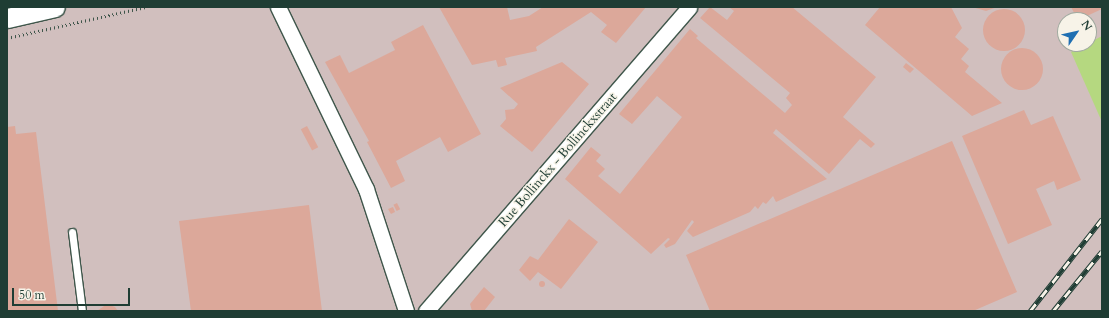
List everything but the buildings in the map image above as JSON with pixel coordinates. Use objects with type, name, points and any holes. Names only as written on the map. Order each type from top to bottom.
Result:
[{"type":"street","points":[[7,18],[55,7]]},
{"type":"street","points":[[278,7],[366,189],[406,311]]},
{"type":"street","name":"Rue Bollinckx - Bollinckxstraat","points":[[426,311],[689,7]]},
{"type":"lane","points":[[72,232],[82,311]]},
{"type":"path","points":[[7,38],[146,7]]},
{"type":"shaded area","points":[[7,7],[1102,7],[1102,311],[7,311]]},
{"type":"green space","points":[[1102,36],[1102,122],[1071,52],[1097,52],[1097,39]]},
{"type":"railway","points":[[1030,311],[1102,219]]},
{"type":"railway","points":[[1053,311],[1102,251]]}]
